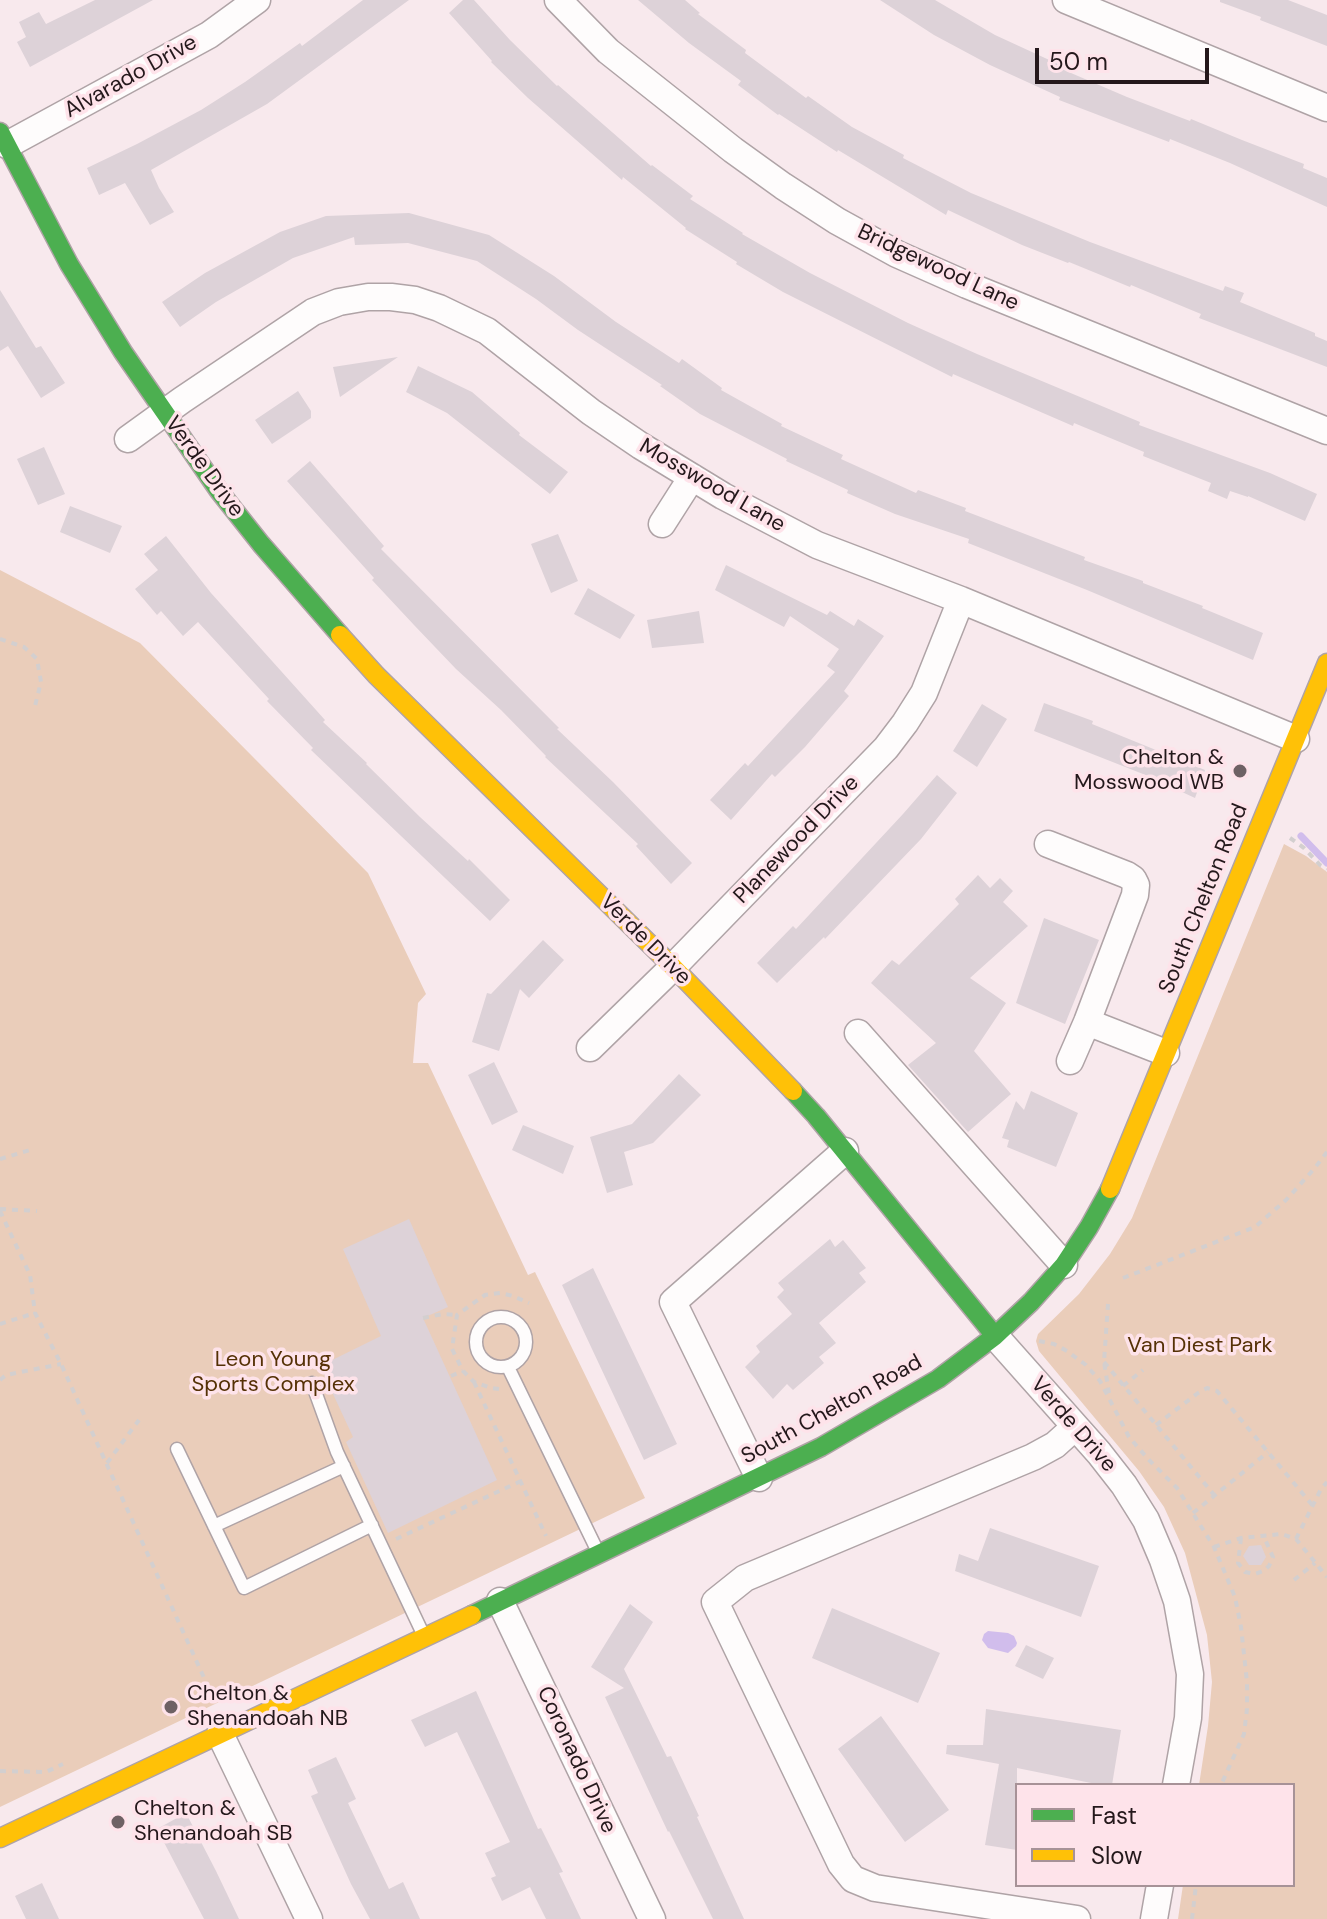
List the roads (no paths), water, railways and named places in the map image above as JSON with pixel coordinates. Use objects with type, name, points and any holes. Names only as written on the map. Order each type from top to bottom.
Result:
[{"type":"main road","name":"Verde Drive","points":[[2,142],[94,308],[163,413],[219,491],[300,590],[357,654],[783,1080],[845,1151],[995,1336]]},
{"type":"main road","name":"South Chelton Road","points":[[0,1838],[759,1478],[889,1409],[938,1379],[995,1336],[1064,1265],[1113,1184],[1327,663]]},
{"type":"street","name":"Alvarado Drive","points":[[2,142],[209,35],[257,0]]},
{"type":"street","name":"Bridgewood Lane","points":[[558,0],[608,51],[733,150],[837,221],[897,254],[967,285],[1327,431]]},
{"type":"street","points":[[1066,0],[1327,108]]},
{"type":"street","name":"Mosswood Lane","points":[[128,439],[313,312],[339,302],[368,297],[415,300],[487,331],[591,412],[641,446],[817,545],[961,600],[1296,739]]},
{"type":"street","points":[[662,524],[692,477]]},
{"type":"street","name":"Planewood Drive","points":[[590,1048],[886,748],[924,693],[961,600]]},
{"type":"street","points":[[1048,844],[1127,875],[1136,885],[1135,895],[1070,1061]]},
{"type":"street","points":[[1087,1022],[1166,1053]]},
{"type":"street","points":[[858,1033],[1064,1265]]},
{"type":"street","points":[[759,1478],[673,1302],[845,1151]]},
{"type":"street","name":"Verde Drive","points":[[995,1336],[1124,1485],[1146,1520],[1163,1560],[1177,1601],[1190,1674],[1188,1718],[1176,1783]]},
{"type":"street","points":[[1075,1427],[1055,1445],[1033,1457],[745,1578],[715,1602],[841,1864],[853,1879],[875,1888],[1077,1919]]},
{"type":"street","name":"Coronado Drive","points":[[500,1601],[652,1919]]},
{"type":"street","points":[[220,1734],[309,1919]]},
{"type":"street","points":[[1154,1919],[1160,1887]]},
{"type":"lane","points":[[493,1317],[509,1317],[517,1321],[526,1334],[524,1354],[508,1367],[495,1367],[487,1363],[476,1347],[477,1332],[493,1317]]},
{"type":"lane","points":[[508,1367],[599,1555]]},
{"type":"lane","points":[[312,1383],[344,1466],[424,1637]]},
{"type":"lane","points":[[177,1449],[244,1588],[372,1525]]},
{"type":"lane","points":[[214,1526],[344,1466]]},
{"type":"waterway","points":[[1301,836],[1327,863]]},
{"type":"place","name":"Chelton & Mosswood WB","points":[[1240,771]]},
{"type":"place","name":"Chelton & Shenandoah NB","points":[[171,1707]]},
{"type":"place","name":"Chelton & Shenandoah SB","points":[[118,1822]]},
{"type":"park label","name":"Van Diest Park","points":[[1200,1346]]},
{"type":"park label","name":"Leon Young Sports Complex","points":[[273,1372]]}]
